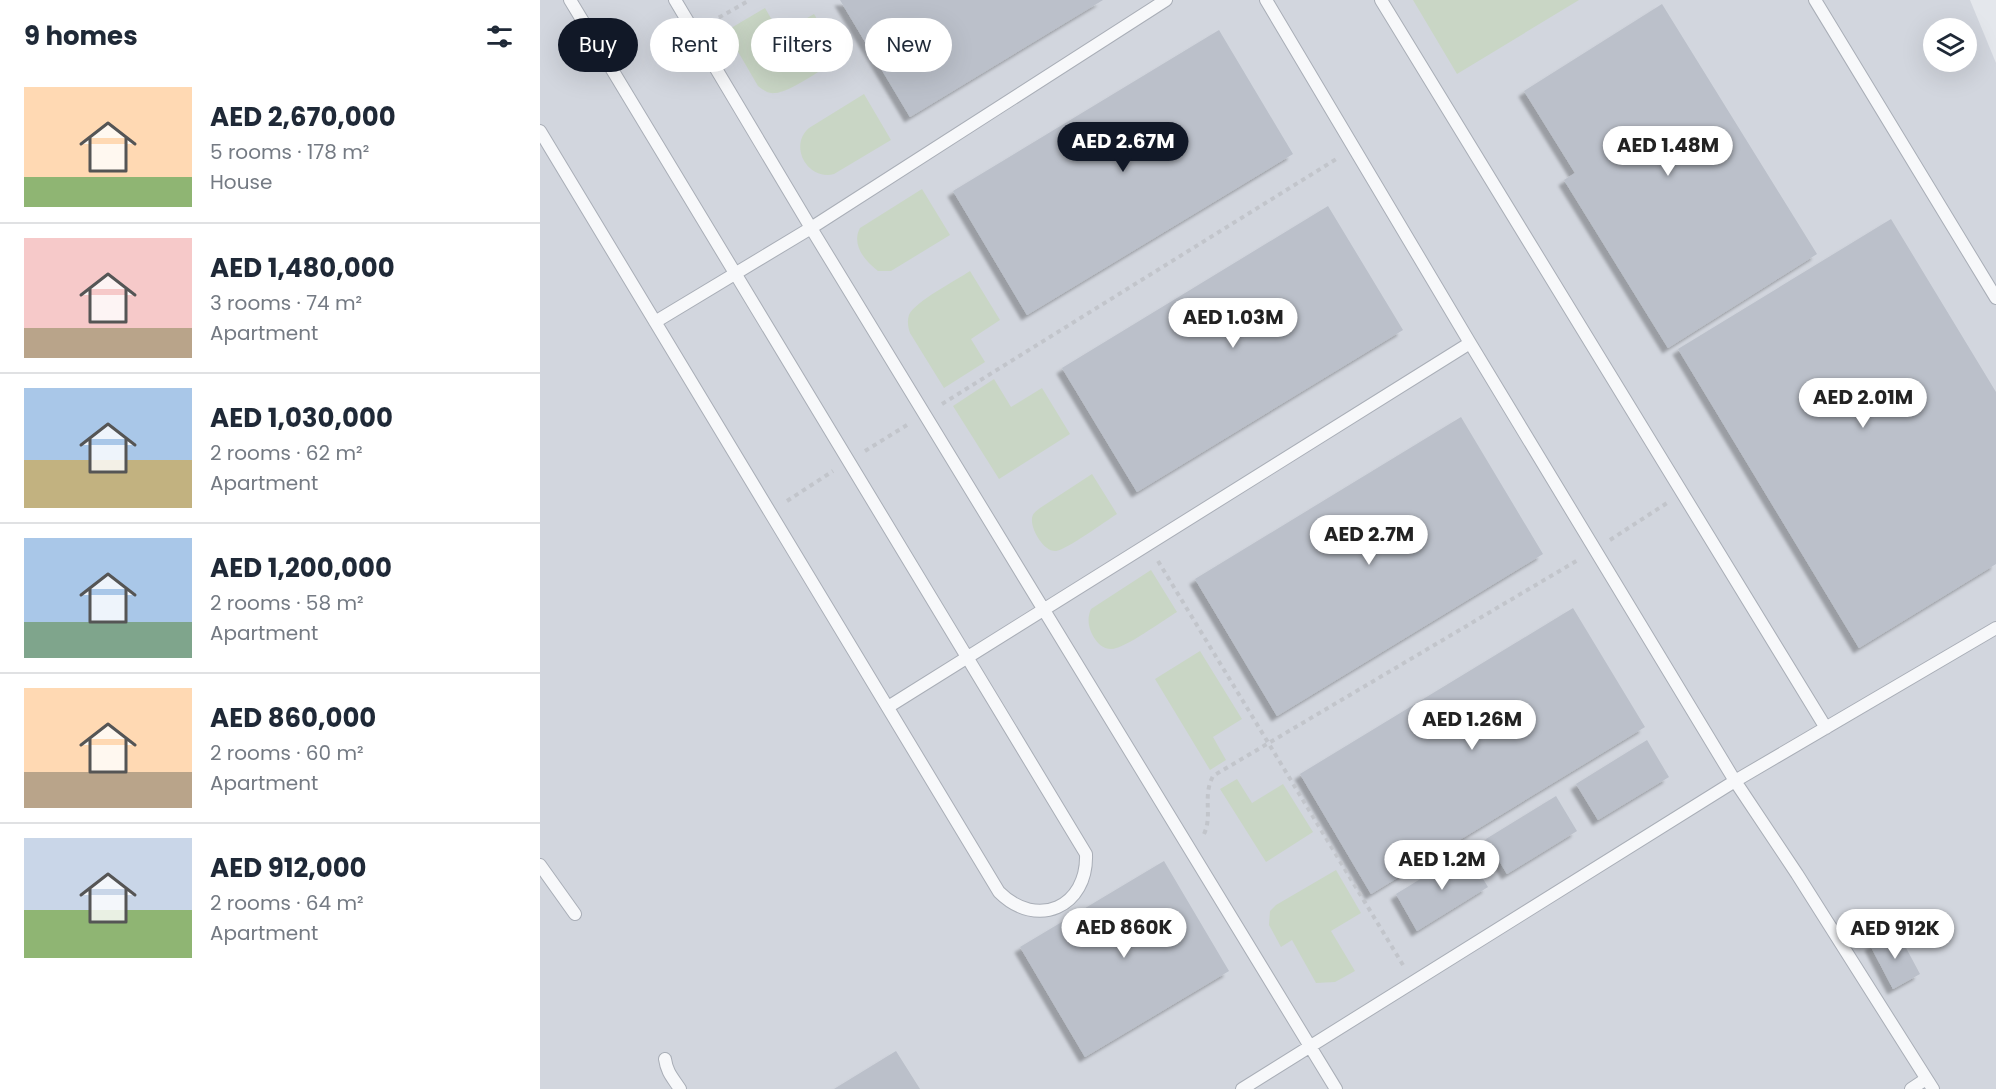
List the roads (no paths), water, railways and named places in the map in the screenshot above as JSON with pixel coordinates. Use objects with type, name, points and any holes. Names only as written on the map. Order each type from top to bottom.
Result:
[{"type":"lane","points":[[540,131],[999,892],[1018,907],[1031,911],[1045,911],[1064,904],[1080,888],[1087,866],[1086,854],[570,0]]},
{"type":"lane","points":[[675,0],[811,228],[1336,1089]]},
{"type":"lane","points":[[655,322],[811,228],[1166,0]]},
{"type":"lane","points":[[1266,0],[1734,781],[1797,874],[1929,1084],[1911,1089]]},
{"type":"lane","points":[[1381,0],[1826,728]]},
{"type":"lane","points":[[1815,0],[1996,298]]},
{"type":"lane","points":[[888,707],[1470,343]]},
{"type":"lane","points":[[1242,1089],[1734,781],[1996,628]]},
{"type":"lane","points":[[540,865],[575,914]]},
{"type":"lane","points":[[664,1059],[670,1077],[680,1089]]}]
